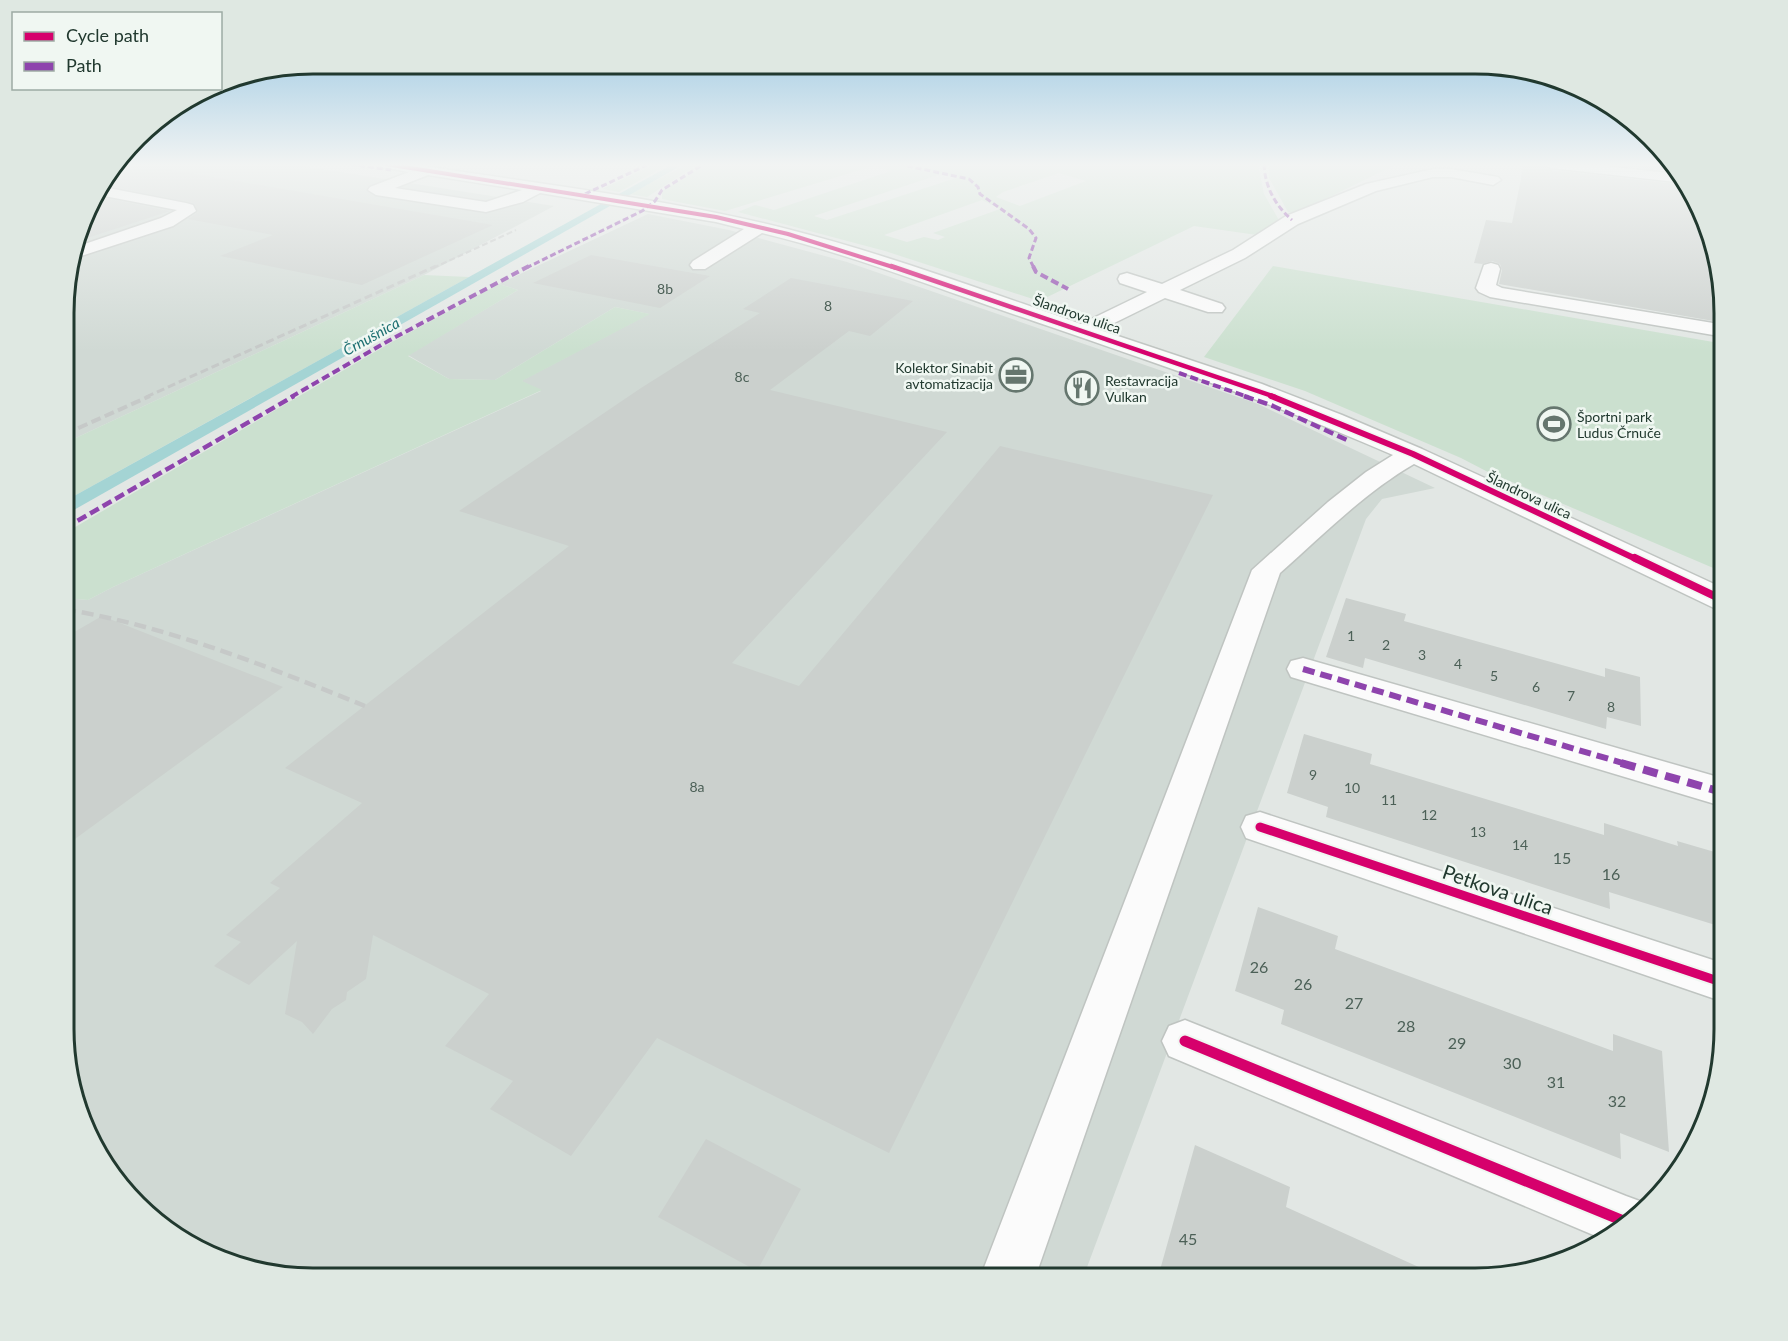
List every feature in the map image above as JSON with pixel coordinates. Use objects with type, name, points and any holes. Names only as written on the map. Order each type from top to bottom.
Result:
[{"type":"street","points":[[82,251],[154,227]]},
{"type":"street","points":[[699,265],[759,227]]},
{"type":"street","name":"Šlandrova ulica","points":[[759,227],[873,260],[1254,388],[1413,454],[1714,596]]},
{"type":"street","points":[[1084,330],[1239,254],[1282,227]]},
{"type":"street","points":[[1491,269],[1486,288],[1497,293],[1714,329]]},
{"type":"street","points":[[1127,279],[1215,308]]},
{"type":"street","points":[[1254,388],[1278,375]]},
{"type":"street","points":[[1011,1268],[1267,570],[1339,508],[1396,463],[1413,454]]},
{"type":"street","points":[[1302,669],[1714,790]]},
{"type":"street","name":"Petkova ulica","points":[[1260,827],[1714,978]]},
{"type":"street","points":[[1185,1041],[1619,1219]]},
{"type":"shaded area","points":[[90,227],[515,227],[424,275],[74,439],[74,297],[78,266]]},
{"type":"shaded area","points":[[621,227],[712,227],[729,230],[847,262],[1258,404],[1435,488],[1382,499],[1366,519],[1087,1268],[297,1267],[266,1263],[236,1255],[193,1236],[143,1198],[105,1148],[86,1105],[78,1075],[74,1044],[74,599],[88,600],[541,391],[521,381],[649,314],[615,307],[495,380],[449,379],[408,355],[518,290],[499,284]]},
{"type":"green space","points":[[793,227],[908,227],[884,235],[907,242],[924,237],[938,240],[945,237],[933,233],[951,227],[1193,227],[1039,301],[885,251]]},
{"type":"green space","points":[[1198,227],[1272,227],[1257,235]]},
{"type":"green space","name":"Športni park Ludus Črnuče","points":[[1273,266],[1714,342],[1714,568],[1305,391],[1204,357]]},
{"type":"green space","points":[[424,275],[469,277],[74,496],[74,439]]},
{"type":"green space","points":[[499,284],[518,290],[408,356],[449,379],[495,380],[615,307],[650,314],[522,381],[542,390],[88,600],[74,599],[74,528],[392,342]]},
{"type":"water","name":"Črnušnica","points":[[560,227],[574,227],[74,510],[74,496]]},
{"type":"building","points":[[90,227],[122,227],[85,239]]},
{"type":"building","points":[[228,227],[490,227],[362,285],[220,256],[273,235]]},
{"type":"building","points":[[1484,227],[1698,227],[1710,266],[1714,321],[1499,284],[1502,270],[1500,264],[1492,261],[1482,264],[1474,263]]},
{"type":"building","points":[[591,255],[710,276],[660,308],[533,283]]},
{"type":"building","points":[[791,278],[913,301],[870,336],[849,331],[770,390],[947,432],[732,663],[799,686],[1000,446],[1213,495],[889,1153],[657,1038],[571,1156],[490,1109],[513,1081],[445,1046],[489,994],[373,935],[366,979],[347,992],[346,1000],[332,1009],[313,1034],[302,1022],[285,1014],[297,941],[249,985],[214,966],[241,942],[226,935],[280,888],[270,883],[362,803],[285,768],[569,546],[459,511],[641,388],[760,313],[743,309]]},
{"type":"building","points":[[1346,598],[1406,614],[1404,621],[1605,677],[1605,668],[1640,677],[1641,726],[1607,717],[1606,729],[1365,658],[1363,668],[1326,657]]},
{"type":"building","points":[[102,616],[283,687],[74,840],[74,632]]},
{"type":"building","points":[[1304,734],[1372,754],[1370,764],[1604,835],[1604,823],[1678,846],[1677,841],[1714,852],[1714,925],[1609,892],[1610,909],[1326,817],[1328,807],[1287,793]]},
{"type":"building","points":[[1258,907],[1338,936],[1335,949],[1613,1051],[1613,1034],[1662,1051],[1669,1152],[1620,1133],[1621,1159],[1281,1024],[1284,1010],[1235,991]]},
{"type":"building","points":[[706,1139],[801,1189],[759,1268],[752,1268],[658,1217]]},
{"type":"building","points":[[1195,1145],[1290,1187],[1286,1207],[1421,1268],[1161,1268]]},
{"type":"railway","points":[[433,268],[516,230]]},
{"type":"railway","points":[[146,397],[436,266]]},
{"type":"railway","points":[[74,430],[150,396]]},
{"type":"railway","points":[[74,611],[142,626],[217,649],[365,706]]},
{"type":"marked path","points":[[74,523],[390,340],[525,268],[610,227]]},
{"type":"marked path","points":[[1026,227],[1036,238],[1029,258],[1036,272],[1068,289]]},
{"type":"marked path","points":[[1179,373],[1273,406],[1349,441]]},
{"type":"marked path","points":[[1303,669],[1714,790]]},
{"type":"cycle path","points":[[757,227],[873,260],[1254,389],[1413,454],[1714,596]]},
{"type":"cycle path","points":[[1260,827],[1714,980]]},
{"type":"cycle path","points":[[1185,1041],[1619,1219]]},
{"type":"place","name":"Kolektor Sinabit avtomatizacija","points":[[1016,375]]},
{"type":"place","name":"Restavracija Vulkan","points":[[1082,388]]},
{"type":"place","name":"Športni park Ludus Črnuče","points":[[1554,424]]}]
